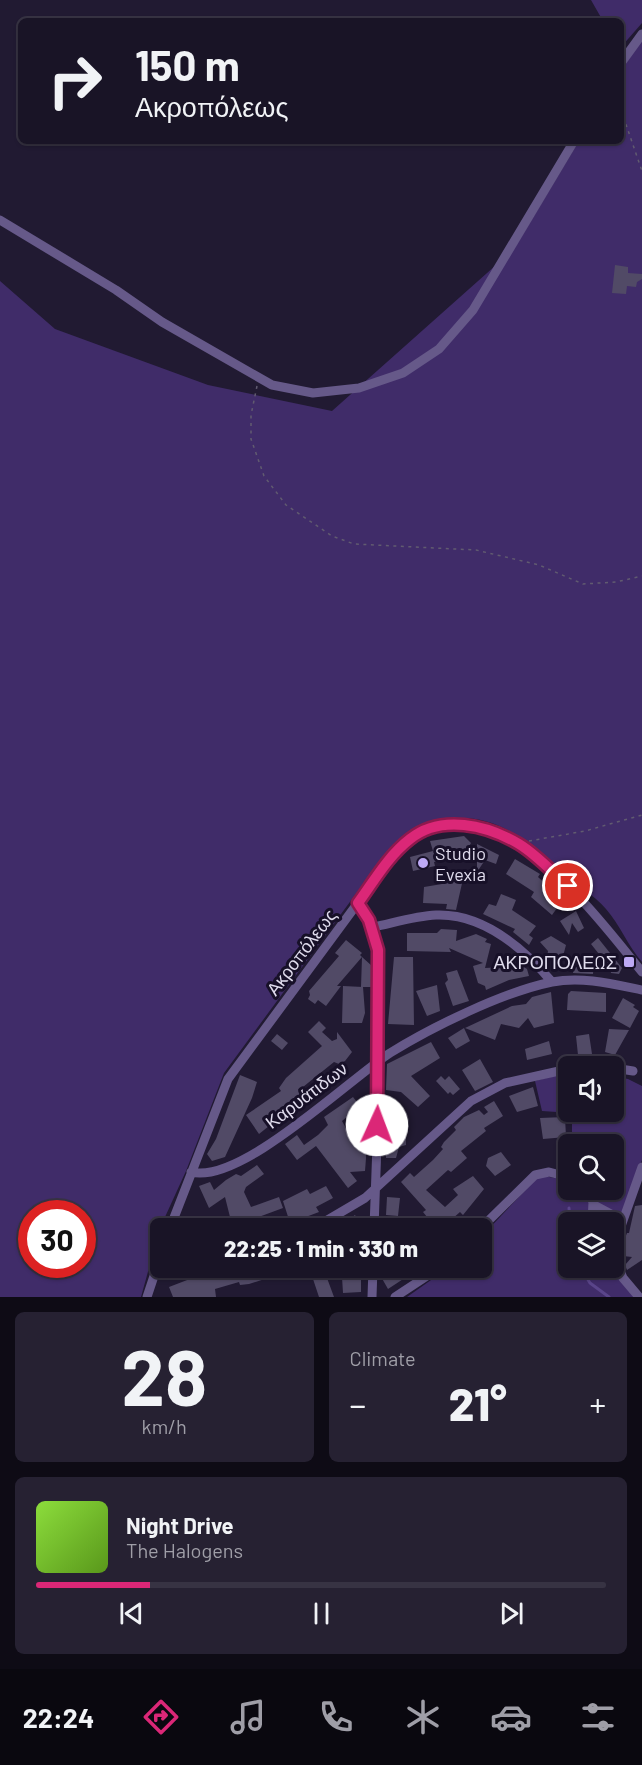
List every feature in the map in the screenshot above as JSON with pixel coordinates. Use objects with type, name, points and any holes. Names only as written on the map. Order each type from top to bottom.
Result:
[{"type":"street","points":[[624,59],[642,34]]},
{"type":"street","points":[[0,220],[258,378],[291,390],[313,393],[359,388],[403,373],[439,349],[473,310],[572,144]]},
{"type":"street","name":"Ακροπόλεως","points":[[174,1218],[228,1079],[399,849],[412,837],[431,828],[450,824],[474,827],[519,844],[594,911],[642,972]]},
{"type":"street","points":[[358,903],[372,927],[379,960],[380,1060],[375,1218]]},
{"type":"street","points":[[372,927],[433,915],[466,919],[481,924],[506,939],[535,963],[552,982]]},
{"type":"street","name":"Καρυάτιδων","points":[[191,1172],[215,1173],[243,1160],[297,1124],[380,1060],[440,1026],[525,990],[552,982],[597,981],[642,990]]},
{"type":"street","points":[[624,1070],[633,1071]]},
{"type":"street","points":[[332,1218],[358,1203],[376,1189],[471,1101],[505,1083],[558,1071]]},
{"type":"street","points":[[624,1215],[642,1167]]},
{"type":"street","points":[[491,1218],[537,1173],[558,1174]]},
{"type":"street","points":[[592,1200],[593,1212]]},
{"type":"street","points":[[594,1205],[607,1212]]},
{"type":"street","points":[[147,1297],[154,1278]]},
{"type":"street","points":[[372,1297],[373,1278]]},
{"type":"street","points":[[395,1297],[424,1278]]},
{"type":"street","points":[[623,1278],[639,1297]]},
{"type":"path","points":[[624,119],[642,171]]},
{"type":"path","points":[[258,378],[251,415],[251,439],[257,461],[286,506],[332,536],[354,544],[476,550],[539,565],[583,584],[616,582],[642,576]]},
{"type":"path","points":[[519,844],[642,815]]},
{"type":"shaded area","points":[[591,0],[642,0],[642,23],[624,44],[624,18],[601,18]]},
{"type":"shaded area","points":[[642,39],[642,962],[611,915],[601,904],[566,877],[534,847],[506,829],[484,821],[462,818],[442,821],[423,828],[404,840],[386,856],[369,876],[224,1073],[186,1171],[165,1218],[150,1218],[150,1264],[141,1297],[0,1297],[0,281],[55,329],[208,385],[332,411],[514,249],[577,144],[624,144],[624,66]]},
{"type":"shaded area","points":[[558,1075],[558,1112],[542,1111],[535,1081]]},
{"type":"shaded area","points":[[624,1078],[642,1086],[642,1160],[622,1212],[558,1212],[558,1278],[621,1278],[634,1297],[407,1297],[434,1278],[492,1278],[492,1225],[537,1178],[544,1176],[558,1179],[558,1200],[624,1200],[624,1134],[572,1134],[572,1122],[624,1122]]},
{"type":"building","points":[[615,265],[628,267],[628,273],[642,274],[642,279],[637,282],[636,287],[627,286],[626,294],[612,293]]},
{"type":"building","points":[[464,836],[471,843],[464,855],[434,862],[435,866],[413,871],[410,857],[433,851],[430,841]]},
{"type":"building","points":[[477,844],[499,855],[496,864],[485,860],[477,872]]},
{"type":"building","points":[[515,859],[540,874],[538,877],[563,900],[552,915],[531,897],[534,892],[506,874]]},
{"type":"building","points":[[463,879],[456,910],[446,909],[447,904],[423,903],[424,887],[442,884],[442,880]]},
{"type":"building","points":[[501,894],[516,900],[512,910],[536,926],[529,935],[533,938],[529,945],[513,932],[515,929],[483,914],[489,904],[496,906]]},
{"type":"building","points":[[576,911],[584,928],[578,932],[572,923],[569,935],[560,921]]},
{"type":"building","points":[[441,929],[457,930],[456,941],[476,934],[487,939],[485,942],[491,944],[485,968],[504,967],[511,959],[527,969],[529,976],[509,980],[486,990],[485,986],[478,983],[473,966],[483,963],[449,948],[451,952],[407,951],[407,933],[437,933]]},
{"type":"building","points":[[551,936],[566,945],[562,960],[547,957],[548,951],[540,942]]},
{"type":"building","points":[[598,938],[622,968],[619,974],[611,973],[610,968],[591,944]]},
{"type":"building","points":[[346,940],[362,953],[360,955],[362,957],[337,986],[341,986],[326,1006],[318,1000],[315,1004],[308,999],[309,991],[339,956],[335,953]]},
{"type":"building","points":[[362,957],[372,966],[373,987],[361,987]]},
{"type":"building","points":[[394,957],[413,957],[414,1025],[388,1024]]},
{"type":"building","points":[[574,960],[594,961],[593,974],[573,973]]},
{"type":"building","points":[[457,970],[469,1001],[453,1006],[445,983],[448,980],[446,973]]},
{"type":"building","points":[[437,985],[440,1011],[427,1016],[416,991]]},
{"type":"building","points":[[343,986],[363,987],[365,1013],[362,1023],[342,1023]]},
{"type":"building","points":[[571,991],[606,993],[606,1012],[567,1010],[568,994]]},
{"type":"building","points":[[551,992],[554,1023],[534,1028],[528,1018],[519,1028],[501,1024],[495,1040],[465,1028],[512,1006],[526,1004],[532,997]]},
{"type":"building","points":[[623,998],[635,1005],[633,1007],[639,1011],[630,1028],[612,1018]]},
{"type":"building","points":[[319,1021],[326,1028],[322,1032],[332,1041],[337,1039],[337,1032],[352,1052],[345,1061],[339,1064],[334,1062],[303,1087],[309,1094],[259,1134],[246,1115],[281,1091],[279,1088],[286,1078],[322,1046],[308,1032]]},
{"type":"building","points":[[464,1028],[470,1041],[456,1049],[448,1038]]},
{"type":"building","points":[[609,1029],[629,1030],[615,1055],[605,1052]]},
{"type":"building","points":[[277,1034],[288,1043],[282,1050],[271,1041]]},
{"type":"building","points":[[589,1034],[592,1054],[578,1055],[576,1036]]},
{"type":"building","points":[[549,1041],[552,1054],[527,1060],[525,1049]]},
{"type":"building","points":[[431,1042],[440,1058],[411,1076],[430,1096],[418,1107],[401,1092],[386,1090],[387,1064]]},
{"type":"building","points":[[480,1059],[493,1082],[475,1091],[462,1070]]},
{"type":"building","points":[[240,1075],[257,1082],[252,1098],[225,1157],[212,1161],[207,1154],[216,1139]]},
{"type":"building","points":[[441,1076],[445,1080],[449,1076],[460,1089],[453,1095],[450,1092],[448,1094],[436,1081]]},
{"type":"building","points":[[533,1087],[538,1106],[517,1112],[509,1096]]},
{"type":"building","points":[[353,1097],[360,1106],[342,1121],[348,1132],[365,1134],[366,1158],[365,1171],[350,1172],[357,1181],[348,1188],[316,1146],[297,1160],[285,1144],[297,1135],[304,1145],[328,1125],[324,1117]]},
{"type":"building","points":[[494,1101],[503,1116],[484,1128],[486,1131],[461,1151],[467,1158],[451,1172],[448,1170],[426,1190],[445,1207],[458,1195],[453,1189],[473,1176],[484,1189],[463,1215],[460,1212],[453,1218],[428,1218],[423,1212],[426,1210],[401,1182],[410,1173],[414,1177],[433,1160],[443,1149],[441,1147],[444,1142],[456,1130],[454,1127],[464,1117],[479,1110],[484,1115],[488,1112],[484,1107]]},
{"type":"building","points":[[558,1117],[558,1122],[565,1122],[566,1134],[558,1134],[558,1138],[543,1139],[540,1118]]},
{"type":"building","points":[[384,1126],[406,1129],[406,1145],[399,1147],[396,1158],[386,1158]]},
{"type":"building","points":[[501,1152],[511,1165],[495,1176],[486,1166],[488,1158]]},
{"type":"building","points":[[257,1165],[264,1174],[246,1187],[244,1192],[251,1207],[279,1197],[283,1208],[256,1218],[230,1218],[225,1197],[209,1208],[199,1186],[210,1182],[214,1190],[236,1174],[241,1176]]},
{"type":"building","points":[[326,1186],[333,1198],[316,1207],[319,1212],[303,1218],[288,1218],[283,1201],[307,1189],[310,1194]]},
{"type":"building","points":[[387,1197],[400,1198],[398,1216],[386,1215]]},
{"type":"building","points":[[642,1205],[642,1260],[627,1270],[625,1265],[632,1257],[624,1256],[624,1241],[629,1233],[635,1206]]},
{"type":"building","points":[[192,1278],[268,1278],[249,1284],[240,1285],[239,1282],[215,1289],[216,1297],[173,1297],[169,1287]]},
{"type":"building","points":[[327,1278],[334,1297],[319,1297],[313,1279]]},
{"type":"building","points":[[342,1278],[361,1278],[361,1292],[343,1293]]},
{"type":"building","points":[[382,1278],[405,1278],[388,1289]]},
{"type":"waterway","points":[[569,1208],[569,1212]]},
{"type":"waterway","points":[[587,1278],[590,1283],[609,1297]]},
{"type":"place","name":"Studio Evexia","points":[[423,863]]},
{"type":"place","name":"ΑΚΡΟΠΟΛΕΩΣ","points":[[629,962]]},
{"type":"route","points":[[377,1125],[380,1060],[378,950],[376,937],[367,915],[358,903],[388,862],[403,844],[421,832],[444,825],[464,825],[480,828],[519,844],[568,886]]}]
